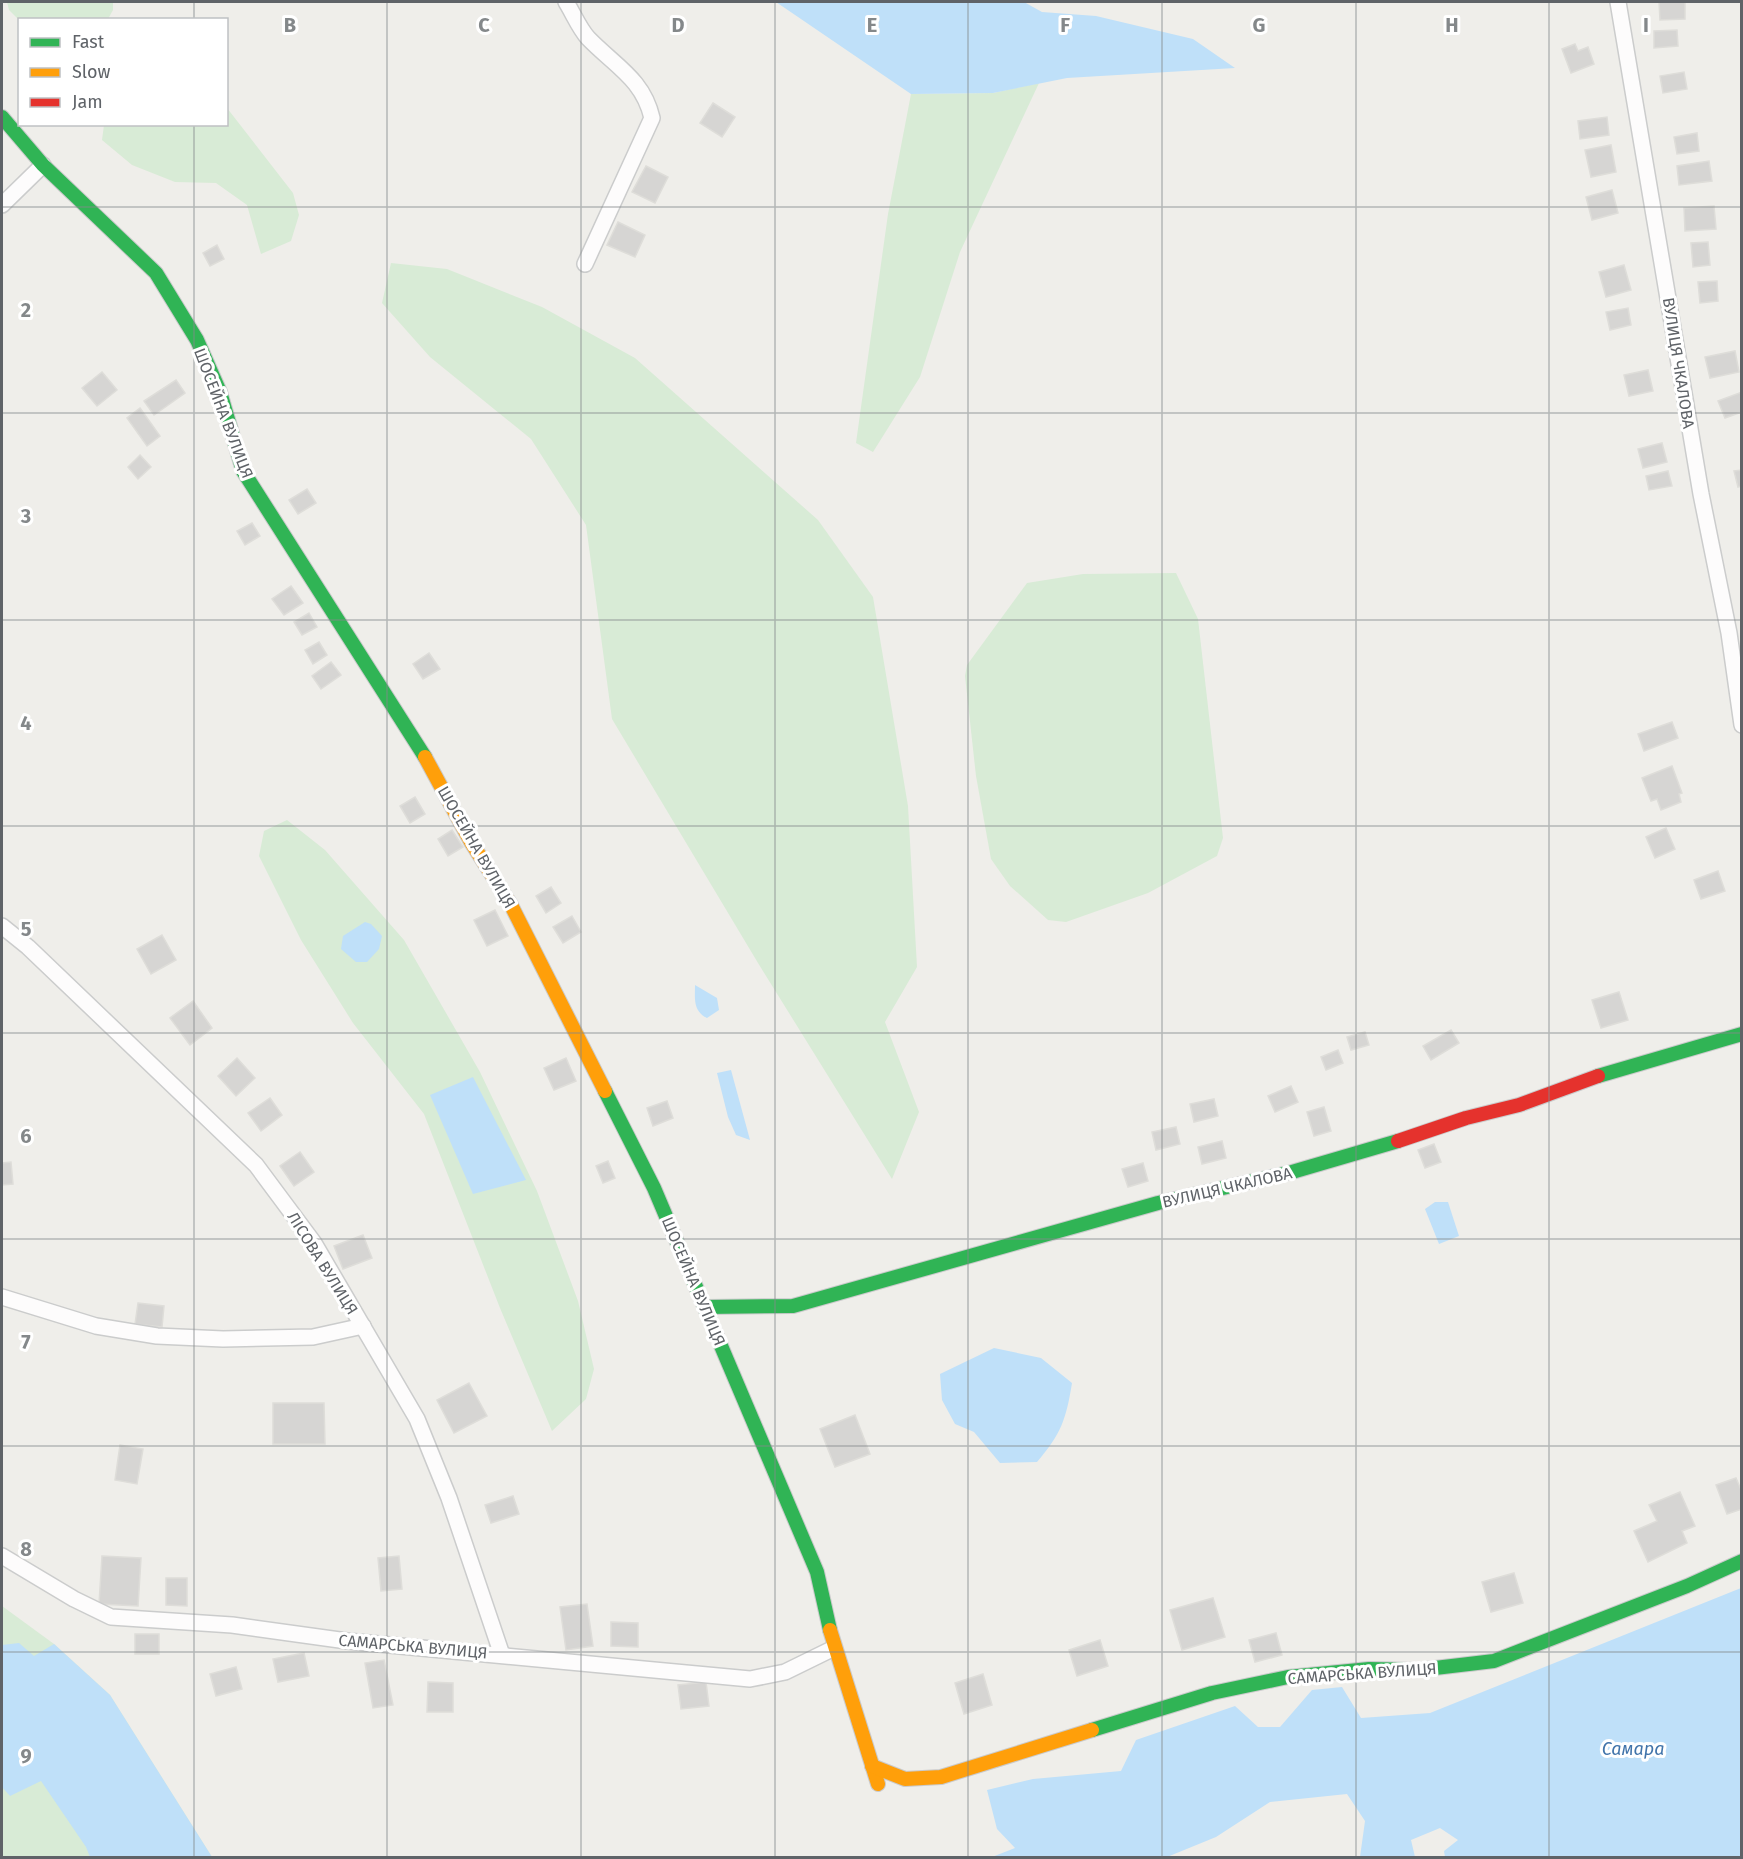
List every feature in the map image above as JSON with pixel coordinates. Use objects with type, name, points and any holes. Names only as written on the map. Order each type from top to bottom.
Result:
[{"type":"street","points":[[566,2],[587,36],[631,77],[647,98],[652,118],[606,224],[585,264]]},
{"type":"street","name":"ВУЛИЦЯ ЧКАЛОВА","points":[[1618,2],[1742,724]]},
{"type":"street","name":"ШОСЕЙНА ВУЛИЦЯ","points":[[2,117],[43,165],[156,273],[197,340],[220,392],[243,471],[310,580],[426,759],[471,842],[511,905],[654,1188],[817,1572],[834,1648],[878,1784]]},
{"type":"street","points":[[2,205],[43,165]]},
{"type":"street","name":"ЛІСОВА ВУЛИЦЯ","points":[[2,926],[28,947],[256,1166],[314,1243],[417,1419],[449,1498],[502,1655]]},
{"type":"street","name":"ВУЛИЦЯ ЧКАЛОВА","points":[[705,1307],[793,1306],[843,1294],[1158,1203],[1292,1172],[1370,1150],[1466,1118],[1518,1105],[1622,1067],[1742,1034]]},
{"type":"street","points":[[2,1297],[96,1326],[157,1336],[223,1339],[313,1337],[363,1326]]},
{"type":"street","name":"САМАРСЬКА ВУЛИЦЯ","points":[[2,1556],[74,1599],[111,1617],[232,1624],[347,1641],[750,1679],[785,1672],[834,1648]]},
{"type":"street","name":"САМАРСЬКА ВУЛИЦЯ","points":[[872,1766],[905,1779],[941,1777],[1212,1693],[1287,1677],[1369,1669],[1418,1670],[1494,1661],[1665,1594],[1742,1561]]},
{"type":"green space","points":[[7,2],[113,2],[113,10],[109,18],[18,19],[9,10]]},
{"type":"green space","points":[[1039,83],[960,252],[920,377],[873,452],[856,443],[888,214],[911,94],[993,93]]},
{"type":"green space","points":[[228,109],[293,193],[299,215],[291,241],[261,254],[247,205],[216,183],[175,182],[132,165],[102,140],[104,126],[228,126]]},
{"type":"green space","points":[[391,263],[447,269],[542,307],[635,358],[818,520],[873,597],[908,806],[917,967],[885,1022],[919,1112],[892,1179],[758,963],[612,719],[586,525],[531,439],[430,357],[382,303]]},
{"type":"green space","points":[[1176,573],[1198,619],[1223,838],[1217,856],[1148,893],[1066,922],[1048,920],[1010,886],[991,859],[976,776],[965,676],[967,665],[1027,583],[1083,574]]},
{"type":"green space","points":[[287,820],[325,850],[404,940],[480,1072],[537,1191],[578,1301],[594,1369],[586,1399],[552,1431],[500,1308],[424,1114],[353,1023],[301,940],[259,856],[264,831]]},
{"type":"green space","points":[[2,1606],[54,1644],[110,1695],[212,1857],[2,1857]]},
{"type":"water","points":[[776,2],[1024,2],[1042,12],[1096,16],[1193,39],[1235,68],[1067,78],[993,93],[911,94]]},
{"type":"water","points":[[365,922],[371,924],[382,936],[379,949],[367,962],[356,962],[341,949],[343,936]]},
{"type":"water","points":[[695,985],[717,998],[719,1010],[707,1018],[697,1008]]},
{"type":"water","points":[[731,1070],[750,1140],[736,1135],[728,1117],[717,1073]]},
{"type":"water","points":[[473,1077],[526,1180],[473,1194],[430,1095]]},
{"type":"water","points":[[1435,1202],[1448,1202],[1459,1236],[1439,1244],[1425,1209]]},
{"type":"water","points":[[994,1348],[1041,1358],[1072,1383],[1061,1426],[1052,1443],[1037,1462],[1000,1463],[974,1432],[955,1424],[942,1400],[940,1374]]},
{"type":"water","name":"Самара","points":[[1741,1588],[1741,1857],[1445,1857],[1444,1851],[1458,1840],[1440,1828],[1411,1840],[1415,1857],[1360,1857],[1365,1821],[1347,1794],[1270,1802],[1216,1837],[1167,1857],[992,1857],[1015,1848],[997,1829],[987,1790],[1033,1779],[1121,1771],[1136,1740],[1235,1706],[1258,1727],[1280,1727],[1312,1690],[1342,1687],[1361,1718],[1430,1713]]},
{"type":"water","points":[[19,1643],[34,1656],[54,1644],[110,1695],[212,1857],[90,1857],[86,1847],[41,1781],[10,1796],[2,1787],[2,1645]]},
{"type":"building","points":[[1659,2],[1685,2],[1685,19],[1660,20]]},
{"type":"building","points":[[1677,30],[1678,46],[1654,48],[1654,31]]},
{"type":"building","points":[[1575,44],[1578,51],[1588,47],[1594,64],[1571,73],[1562,49]]},
{"type":"building","points":[[1684,72],[1687,89],[1663,93],[1660,76]]},
{"type":"building","points":[[713,103],[735,117],[722,137],[700,123]]},
{"type":"building","points":[[1607,117],[1609,135],[1580,139],[1578,121]]},
{"type":"building","points":[[1697,133],[1699,151],[1677,154],[1674,137]]},
{"type":"building","points":[[1611,145],[1616,172],[1591,177],[1585,150]]},
{"type":"building","points":[[1709,161],[1712,181],[1679,185],[1677,166]]},
{"type":"building","points":[[646,166],[668,177],[655,203],[632,192]]},
{"type":"building","points":[[1612,190],[1618,213],[1592,220],[1586,197]]},
{"type":"building","points":[[1714,206],[1716,229],[1685,231],[1684,208]]},
{"type":"building","points":[[618,222],[645,235],[635,257],[607,245]]},
{"type":"building","points":[[1708,242],[1710,265],[1693,267],[1691,243]]},
{"type":"building","points":[[217,245],[224,259],[210,266],[203,253]]},
{"type":"building","points":[[1624,265],[1631,290],[1606,297],[1599,272]]},
{"type":"building","points":[[1717,281],[1718,301],[1700,303],[1698,282]]},
{"type":"building","points":[[1628,308],[1631,325],[1610,330],[1606,312]]},
{"type":"building","points":[[1735,351],[1739,372],[1710,378],[1705,357]]},
{"type":"building","points":[[1648,370],[1653,391],[1629,396],[1624,375]]},
{"type":"building","points":[[102,372],[117,390],[97,406],[82,388]]},
{"type":"building","points":[[176,380],[185,393],[154,415],[144,401]]},
{"type":"building","points":[[1742,392],[1742,412],[1725,418],[1718,401]]},
{"type":"building","points":[[140,408],[160,436],[147,446],[127,418]]},
{"type":"building","points":[[1662,443],[1667,462],[1643,468],[1638,449]]},
{"type":"building","points":[[140,455],[151,467],[138,479],[128,467]]},
{"type":"building","points":[[1742,470],[1742,486],[1738,487],[1734,471]]},
{"type":"building","points":[[1668,471],[1672,486],[1649,490],[1646,476]]},
{"type":"building","points":[[307,489],[316,503],[298,514],[289,500]]},
{"type":"building","points":[[252,523],[260,536],[245,545],[237,531]]},
{"type":"building","points":[[291,586],[303,603],[284,615],[272,599]]},
{"type":"building","points":[[309,613],[317,627],[302,635],[294,622]]},
{"type":"building","points":[[319,642],[327,655],[313,664],[305,650]]},
{"type":"building","points":[[429,653],[440,669],[423,679],[413,664]]},
{"type":"building","points":[[331,662],[341,675],[321,689],[312,676]]},
{"type":"building","points":[[1672,722],[1678,738],[1644,751],[1638,734]]},
{"type":"building","points":[[1672,766],[1682,793],[1679,794],[1681,802],[1661,810],[1657,799],[1651,801],[1642,778]]},
{"type":"building","points":[[415,797],[425,814],[410,823],[400,806]]},
{"type":"building","points":[[1666,828],[1675,849],[1655,858],[1646,837]]},
{"type":"building","points":[[452,830],[463,847],[448,856],[438,839]]},
{"type":"building","points":[[1718,871],[1725,891],[1701,899],[1694,880]]},
{"type":"building","points":[[551,887],[561,903],[546,913],[536,896]]},
{"type":"building","points":[[495,910],[508,936],[487,946],[474,920]]},
{"type":"building","points":[[572,916],[581,932],[563,943],[553,927]]},
{"type":"building","points":[[162,935],[176,960],[151,974],[137,949]]},
{"type":"building","points":[[1619,992],[1628,1020],[1601,1028],[1592,1000]]},
{"type":"building","points":[[193,1001],[212,1028],[190,1045],[170,1018]]},
{"type":"building","points":[[1451,1030],[1459,1043],[1431,1060],[1423,1046]]},
{"type":"building","points":[[1365,1032],[1369,1045],[1351,1050],[1347,1037]]},
{"type":"building","points":[[1338,1050],[1343,1063],[1326,1070],[1321,1057]]},
{"type":"building","points":[[237,1058],[255,1078],[236,1096],[218,1076]]},
{"type":"building","points":[[566,1058],[576,1081],[554,1090],[544,1068]]},
{"type":"building","points":[[1291,1086],[1298,1102],[1275,1112],[1268,1096]]},
{"type":"building","points":[[270,1098],[282,1115],[261,1131],[248,1113]]},
{"type":"building","points":[[1214,1099],[1218,1116],[1194,1122],[1190,1104]]},
{"type":"building","points":[[667,1101],[673,1118],[653,1126],[647,1108]]},
{"type":"building","points":[[1324,1107],[1331,1131],[1314,1136],[1307,1112]]},
{"type":"building","points":[[1176,1127],[1180,1144],[1156,1150],[1152,1132]]},
{"type":"building","points":[[1222,1141],[1226,1158],[1202,1164],[1198,1147]]},
{"type":"building","points":[[1434,1144],[1441,1162],[1425,1168],[1418,1150]]},
{"type":"building","points":[[300,1152],[314,1172],[294,1186],[280,1166]]},
{"type":"building","points":[[608,1161],[615,1178],[603,1183],[596,1166]]},
{"type":"building","points":[[11,1162],[13,1184],[2,1185],[2,1163]]},
{"type":"building","points":[[1143,1163],[1148,1181],[1128,1187],[1122,1169]]},
{"type":"building","points":[[363,1235],[372,1258],[343,1269],[334,1246]]},
{"type":"building","points":[[138,1303],[164,1306],[162,1327],[135,1324]]},
{"type":"building","points":[[469,1383],[487,1416],[454,1433],[437,1400]]},
{"type":"building","points":[[273,1403],[324,1403],[325,1444],[273,1444]]},
{"type":"building","points":[[855,1415],[870,1454],[835,1467],[820,1429]]},
{"type":"building","points":[[120,1445],[143,1449],[137,1484],[115,1480]]},
{"type":"building","points":[[1736,1478],[1742,1492],[1742,1509],[1727,1514],[1716,1485]]},
{"type":"building","points":[[1680,1492],[1695,1526],[1682,1531],[1687,1543],[1648,1562],[1634,1531],[1657,1521],[1649,1505]]},
{"type":"building","points":[[513,1496],[519,1514],[491,1523],[485,1505]]},
{"type":"building","points":[[102,1556],[141,1558],[138,1606],[99,1604]]},
{"type":"building","points":[[399,1556],[402,1589],[381,1591],[378,1558]]},
{"type":"building","points":[[1514,1573],[1523,1603],[1491,1612],[1482,1582]]},
{"type":"building","points":[[166,1578],[187,1578],[187,1606],[166,1605]]},
{"type":"building","points":[[1213,1598],[1225,1637],[1182,1650],[1170,1610]]},
{"type":"building","points":[[587,1604],[593,1646],[566,1650],[560,1607]]},
{"type":"building","points":[[611,1622],[638,1623],[638,1647],[611,1646]]},
{"type":"building","points":[[1276,1633],[1282,1655],[1255,1662],[1249,1640]]},
{"type":"building","points":[[135,1634],[159,1634],[159,1654],[135,1654]]},
{"type":"building","points":[[1100,1640],[1108,1666],[1077,1676],[1069,1650]]},
{"type":"building","points":[[304,1653],[309,1676],[278,1682],[273,1659]]},
{"type":"building","points":[[384,1660],[393,1705],[373,1708],[365,1663]]},
{"type":"building","points":[[236,1667],[242,1689],[216,1696],[210,1674]]},
{"type":"building","points":[[983,1674],[992,1705],[964,1714],[955,1683]]},
{"type":"building","points":[[428,1682],[453,1683],[453,1712],[427,1712]]},
{"type":"building","points":[[706,1682],[709,1706],[681,1709],[678,1685]]},
{"type":"traffic: fast","points":[[2,117],[43,165],[156,273],[197,340],[220,392],[243,471],[425,757]]},
{"type":"traffic: fast","points":[[1598,1076],[1742,1034]]},
{"type":"traffic: fast","points":[[605,1091],[654,1188],[817,1572],[830,1630]]},
{"type":"traffic: fast","points":[[705,1307],[793,1306],[1158,1203],[1292,1172],[1398,1141]]},
{"type":"traffic: fast","points":[[1092,1730],[1212,1693],[1288,1677],[1369,1669],[1418,1670],[1494,1661],[1687,1586],[1742,1561]]},
{"type":"traffic: slow","points":[[425,757],[471,842],[511,905],[605,1091]]},
{"type":"traffic: slow","points":[[830,1630],[878,1784]]},
{"type":"traffic: slow","points":[[872,1766],[905,1779],[941,1777],[1092,1730]]},
{"type":"traffic: jam","points":[[1398,1141],[1466,1118],[1519,1105],[1598,1076]]}]
